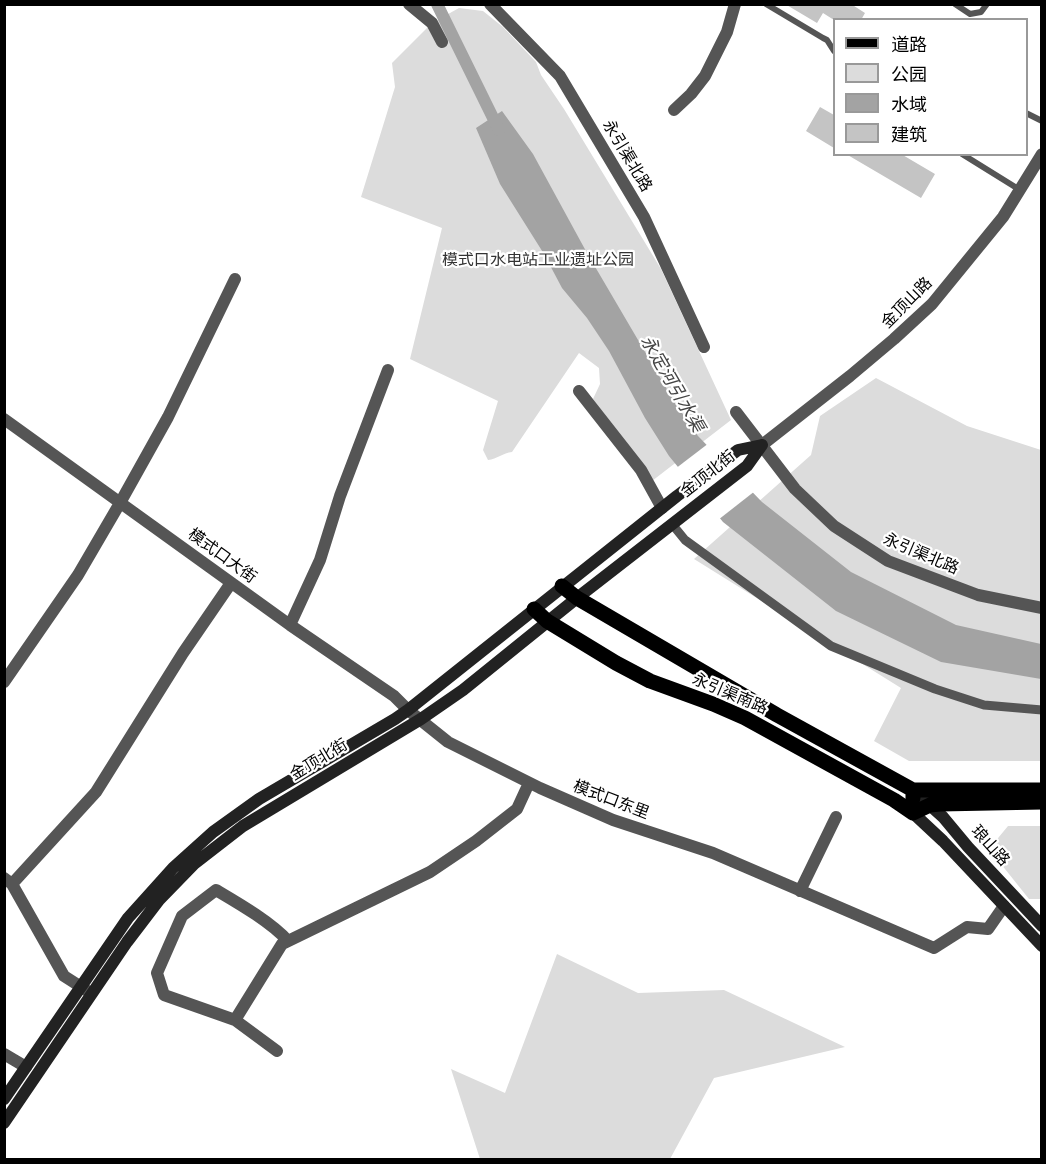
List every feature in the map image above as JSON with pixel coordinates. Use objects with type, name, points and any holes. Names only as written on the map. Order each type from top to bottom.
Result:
[{"type":"main road","name":"金顶北街","points":[[4,1099],[128,918],[173,868],[213,832],[259,799],[408,710],[562,586],[738,450],[762,445]]},
{"type":"main road","name":"金顶北街","points":[[4,1123],[127,942],[159,900],[194,864],[243,825],[421,719],[463,690],[547,621],[747,466],[762,445]]},
{"type":"main road","name":"永引渠南路","points":[[562,586],[577,598],[777,715],[913,790],[1041,790]]},
{"type":"main road","name":"永引渠南路","points":[[534,609],[547,621],[616,663],[650,681],[713,704],[768,730],[894,800],[913,813]]},
{"type":"main road","name":"琅山路","points":[[913,790],[943,817],[1041,926]]},
{"type":"main road","points":[[913,790],[913,813],[930,805],[972,802],[1041,802]]},
{"type":"main road","name":"琅山路","points":[[913,813],[944,841],[1041,946]]},
{"type":"street","points":[[409,4],[432,23],[442,42]]},
{"type":"street","name":"永引渠北路","points":[[490,4],[561,76],[644,217],[704,347]]},
{"type":"street","points":[[674,110],[705,76],[727,32],[735,4]]},
{"type":"street","name":"金顶山路","points":[[762,445],[850,376],[932,304],[1003,217],[1041,154]]},
{"type":"street","points":[[4,682],[78,575],[120,502],[168,417],[234,279]]},
{"type":"street","points":[[290,625],[320,560],[339,496],[388,370]]},
{"type":"street","points":[[579,390],[641,470],[662,508]]},
{"type":"street","name":"永引渠北路","points":[[736,412],[795,489],[834,526],[888,561],[978,595],[1041,608]]},
{"type":"street","name":"模式口大街","points":[[4,419],[290,625],[394,696],[421,719]]},
{"type":"street","points":[[672,524],[685,540],[831,646],[935,689],[984,705],[1041,710]]},
{"type":"street","points":[[91,994],[64,976],[8,881],[96,792],[183,653],[231,583]]},
{"type":"street","name":"模式口东里","points":[[421,719],[448,742],[529,783],[613,820],[713,854],[934,948],[967,927],[988,929],[1004,906]]},
{"type":"street","points":[[235,1020],[282,944],[430,872],[476,842],[517,809],[529,783]]},
{"type":"street","points":[[800,891],[836,817]]},
{"type":"street","points":[[277,1051],[235,1020],[164,994],[157,973],[182,916],[216,890],[282,934],[288,941]]},
{"type":"street","points":[[4,1054],[26,1067]]},
{"type":"lane","points":[[766,4],[827,40],[833,49]]},
{"type":"lane","points":[[955,4],[970,14],[976,14],[987,4]]},
{"type":"lane","points":[[1028,113],[1041,121]]},
{"type":"lane","points":[[965,156],[1020,190]]},
{"type":"green space","name":"模式口水电站工业遗址公园","points":[[459,8],[483,11],[503,27],[536,62],[541,75],[661,269],[731,420],[652,481],[593,399],[600,384],[599,368],[579,353],[512,452],[488,460],[483,450],[498,401],[410,359],[442,228],[361,197],[395,87],[392,63],[432,23]]},
{"type":"green space","points":[[876,378],[967,426],[1041,450],[1041,761],[909,761],[874,741],[901,688],[694,559],[811,455],[820,416]]},
{"type":"green space","points":[[1008,826],[1041,826],[1041,899],[1029,899],[989,849]]},
{"type":"green space","points":[[557,954],[638,993],[724,990],[845,1047],[714,1078],[670,1159],[480,1159],[451,1069],[505,1093]]},
{"type":"water","points":[[502,111],[533,154],[587,253],[675,403],[698,436],[762,502],[851,572],[956,625],[1041,644],[1041,679],[941,662],[836,611],[723,522],[669,456],[645,418],[609,351],[587,318],[562,288],[544,254],[500,184],[476,128]]},
{"type":"pier","points":[[709,443],[755,491],[718,520],[675,469]]},
{"type":"building","points":[[785,4],[851,4],[865,13],[862,18],[833,19],[823,13],[817,23]]},
{"type":"building","points":[[820,107],[833,114],[833,147],[806,131]]},
{"type":"building","points":[[849,156],[904,156],[935,174],[921,198]]},
{"type":"waterway","name":"永定河引水渠","points":[[437,4],[499,130]]}]
